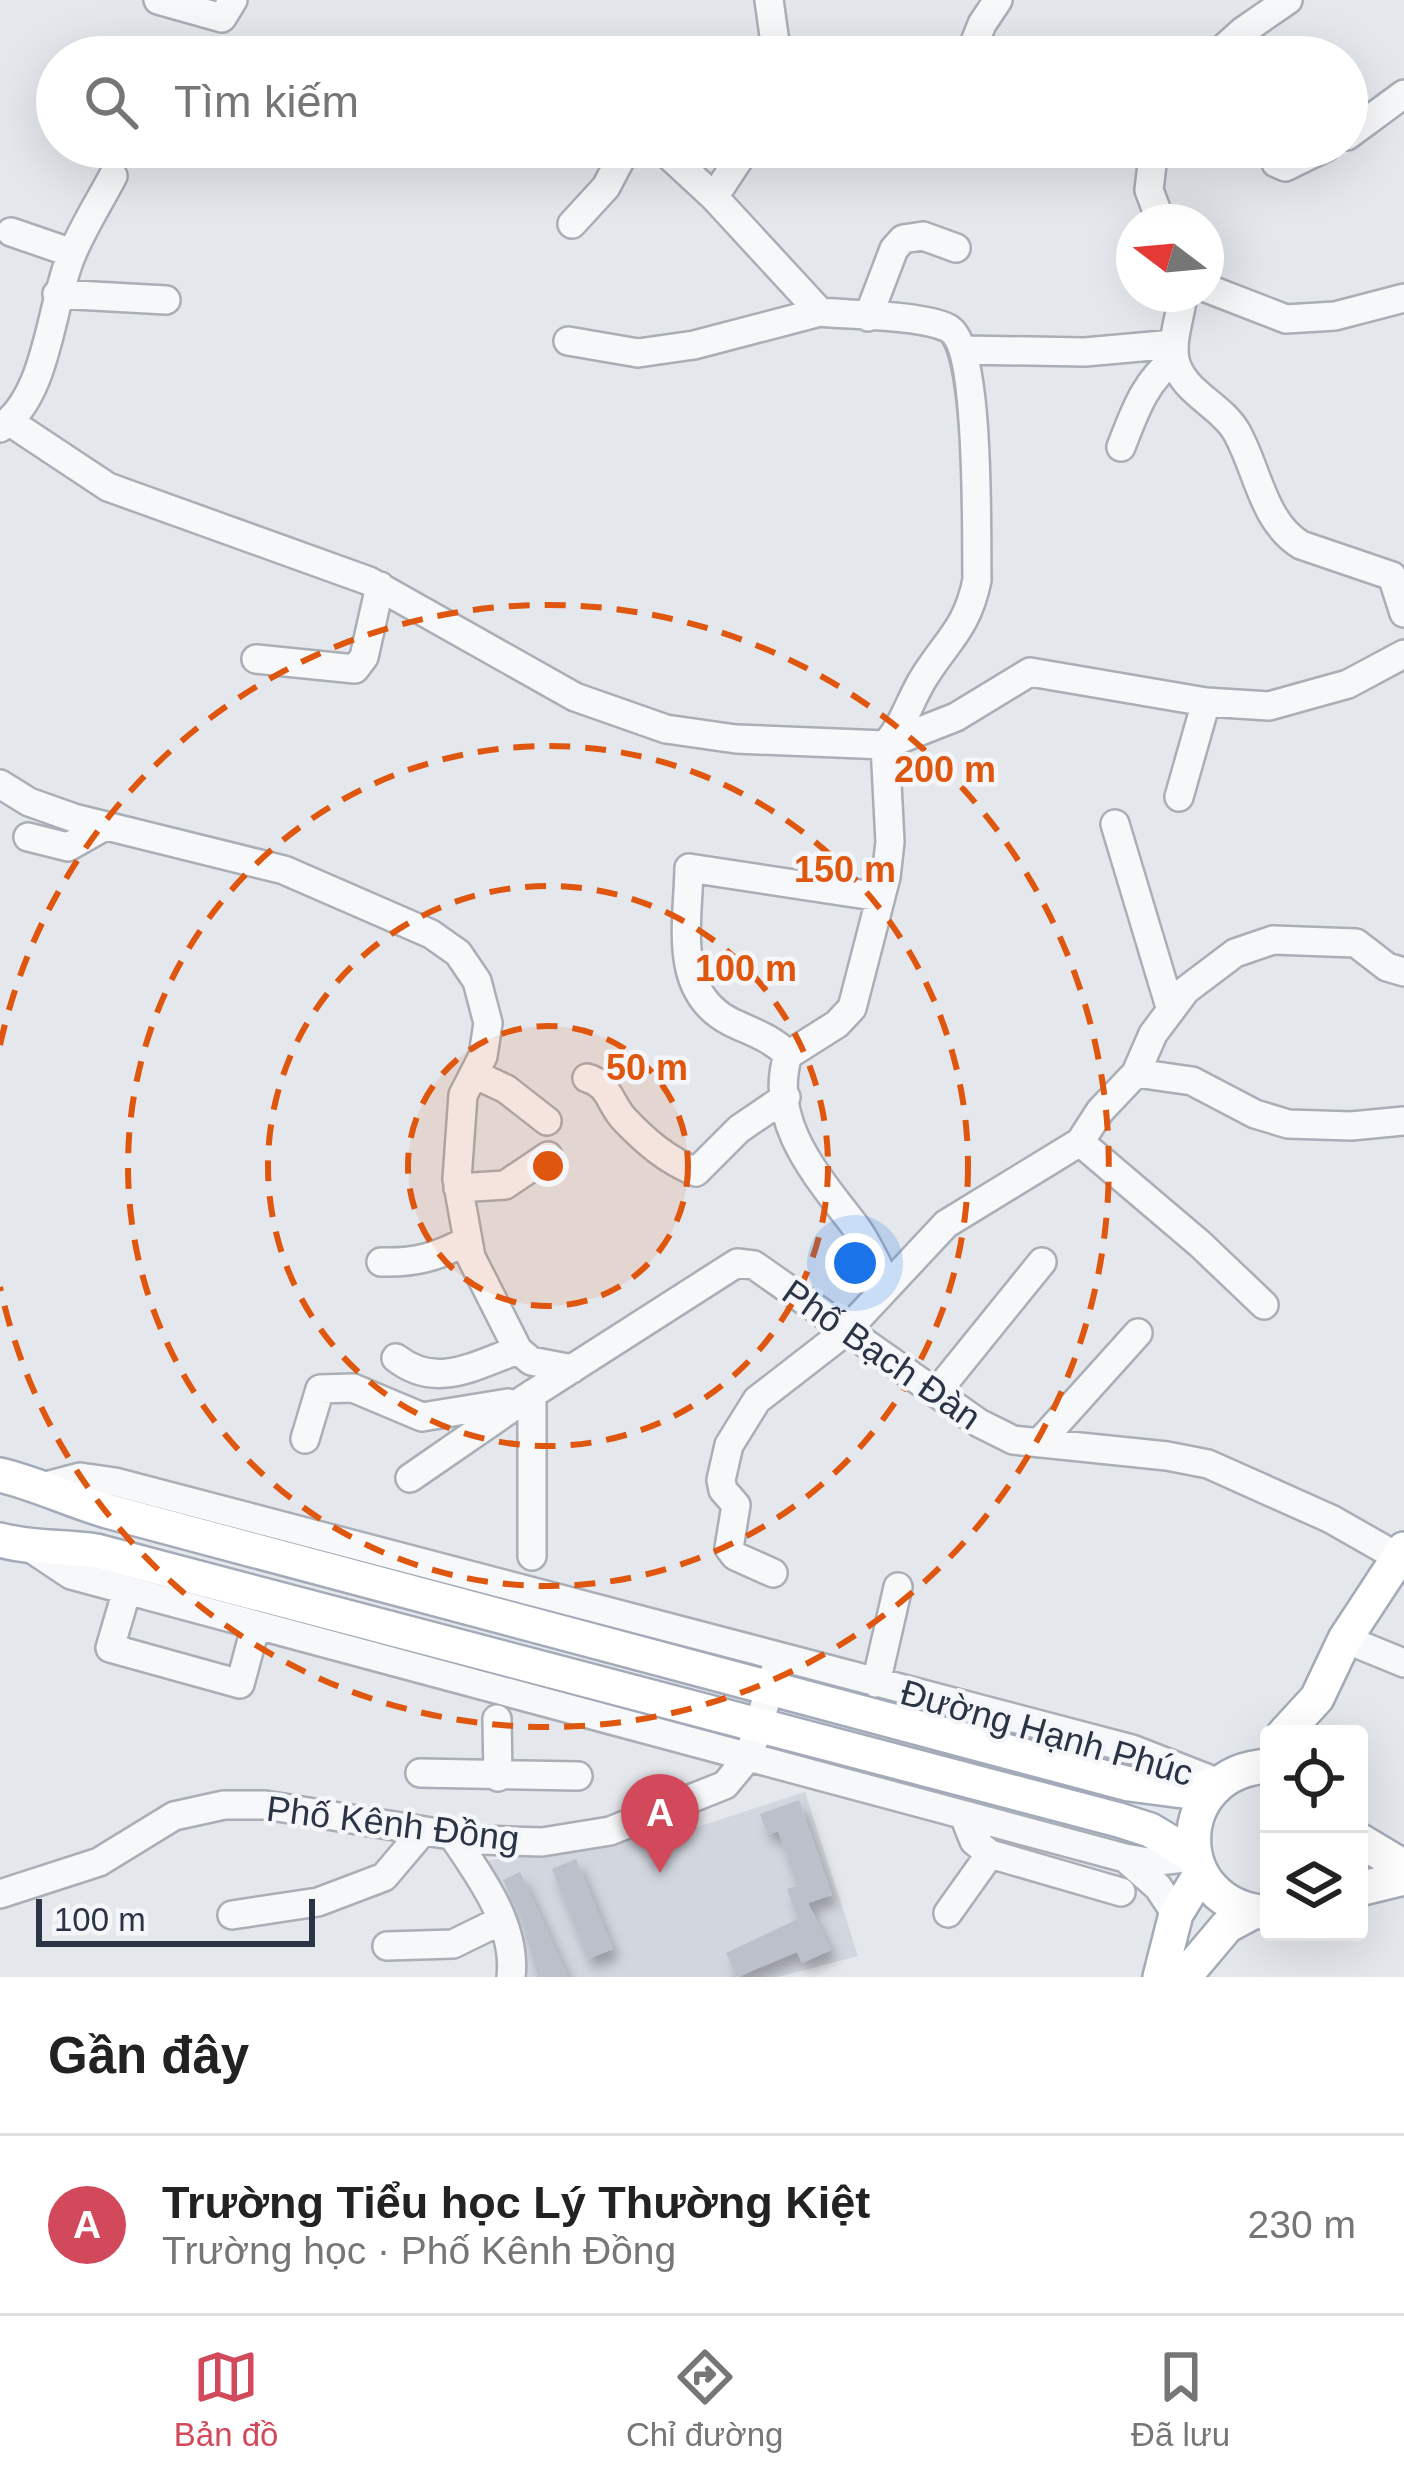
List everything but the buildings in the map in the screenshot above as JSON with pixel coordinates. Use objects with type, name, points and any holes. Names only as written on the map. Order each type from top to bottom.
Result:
[{"type":"main road","name":"Đường Hạnh Phúc","points":[[0,1474],[46,1486],[106,1511],[774,1673],[1129,1784],[1190,1792],[1219,1783]]},
{"type":"main road","points":[[16,1545],[46,1486]]},
{"type":"main road","name":"Đường Hạnh Phúc","points":[[16,1545],[96,1551],[754,1741],[1150,1830],[1189,1863]]},
{"type":"main road","points":[[1292,1725],[1317,1698],[1345,1640],[1400,1552]]},
{"type":"main road","points":[[1317,1698],[1318,1725]]},
{"type":"main road","points":[[1160,1977],[1197,1817],[1219,1783],[1260,1763]]},
{"type":"main road","points":[[1368,1845],[1404,1867]]},
{"type":"main road","points":[[1189,1863],[1232,1905],[1260,1912]]},
{"type":"main road","points":[[1368,1886],[1404,1878]]},
{"type":"main road","points":[[1184,1977],[1227,1926],[1260,1912]]},
{"type":"street","points":[[158,0],[222,19],[233,0]]},
{"type":"street","points":[[769,0],[774,36]]},
{"type":"street","points":[[977,36],[998,0]]},
{"type":"street","points":[[1255,36],[1288,0]]},
{"type":"street","points":[[1368,121],[1404,94]]},
{"type":"street","points":[[572,224],[606,187],[616,168]]},
{"type":"street","points":[[683,168],[820,312]]},
{"type":"street","points":[[714,197],[733,168]]},
{"type":"street","points":[[1152,168],[1149,190],[1154,204]]},
{"type":"street","points":[[113,176],[72,253],[33,392],[5,425],[108,487],[380,586],[574,697],[639,722],[716,738],[885,745],[956,716],[1030,672],[1253,706],[1286,704],[1348,684],[1404,654]]},
{"type":"street","points":[[11,232],[72,253]]},
{"type":"street","points":[[868,317],[894,249],[903,239],[923,236],[956,248]]},
{"type":"street","points":[[57,294],[166,300]]},
{"type":"street","points":[[1224,295],[1286,319],[1335,316],[1404,298]]},
{"type":"street","points":[[568,341],[638,353],[716,340],[820,312],[927,322],[949,328],[965,350],[970,374],[977,580],[958,634],[920,684],[899,730],[885,745],[890,842],[852,1008],[837,1024],[788,1055],[784,1070],[785,1097],[800,1150],[858,1229],[887,1285]]},
{"type":"street","points":[[1180,312],[1174,351],[1180,373],[1235,428],[1276,521],[1288,537],[1392,576],[1404,613]]},
{"type":"street","points":[[965,350],[1174,351]]},
{"type":"street","points":[[1121,447],[1144,392],[1174,351]]},
{"type":"street","points":[[256,659],[355,669],[364,657],[380,586]]},
{"type":"street","points":[[1179,797],[1206,702]]},
{"type":"street","points":[[0,784],[41,807],[269,865],[446,944],[469,966],[484,1004],[488,1041],[463,1095],[457,1150],[458,1188],[471,1257],[518,1350],[531,1360],[572,1369]]},
{"type":"street","points":[[1115,824],[1170,1007]]},
{"type":"street","points":[[28,837],[68,847],[106,826]]},
{"type":"street","points":[[788,1055],[772,1040],[716,1012],[693,988],[688,971],[689,868],[880,897]]},
{"type":"street","points":[[773,1573],[735,1556],[729,1548],[736,1505],[721,1480],[729,1445],[757,1400],[846,1331],[946,1224],[1080,1142],[1100,1111],[1136,1072],[1170,1007],[1235,953],[1273,940],[1351,942],[1387,967],[1404,972]]},
{"type":"street","points":[[1136,1072],[1192,1081],[1255,1114],[1288,1124],[1326,1127],[1404,1121]]},
{"type":"street","points":[[474,1074],[506,1089],[548,1121]]},
{"type":"street","points":[[587,1078],[604,1086],[621,1117],[660,1154],[696,1172],[739,1129],[785,1097]]},
{"type":"street","points":[[1080,1142],[1264,1305]]},
{"type":"street","points":[[458,1188],[505,1185],[548,1156]]},
{"type":"street","points":[[381,1262],[440,1256],[468,1240]]},
{"type":"street","points":[[936,1393],[1042,1262]]},
{"type":"street","name":"Phố Bạch Đàn","points":[[410,1478],[737,1263],[754,1265],[936,1393],[1013,1440],[1208,1465],[1400,1552]]},
{"type":"street","points":[[1039,1443],[1138,1334]]},
{"type":"street","points":[[396,1358],[428,1376],[518,1350]]},
{"type":"street","points":[[305,1439],[320,1389],[353,1388],[422,1417],[527,1397],[532,1556]]},
{"type":"street","name":"Đường Hạnh Phúc","points":[[16,1545],[70,1575],[256,1624],[754,1741],[964,1816],[1125,1858],[1189,1863]]},
{"type":"street","points":[[876,1683],[898,1587]]},
{"type":"street","points":[[127,1590],[110,1648],[240,1684],[256,1624]]},
{"type":"street","points":[[1345,1640],[1404,1664]]},
{"type":"street","points":[[754,1741],[774,1673]]},
{"type":"street","name":"Đường Hạnh Phúc","points":[[774,1673],[876,1683],[1132,1749],[1219,1783]]},
{"type":"street","points":[[496,1719],[498,1777]]},
{"type":"street","name":"Phố Kênh Đồng","points":[[0,1894],[99,1862],[174,1816],[224,1805],[265,1805],[452,1835],[542,1842],[610,1831],[724,1785],[754,1741]]},
{"type":"street","points":[[420,1773],[578,1776]]},
{"type":"street","points":[[964,1816],[974,1841],[990,1854],[1121,1892]]},
{"type":"street","points":[[232,1915],[318,1901],[385,1877],[423,1831]]},
{"type":"street","points":[[452,1835],[488,1888],[513,1959],[511,1977]]},
{"type":"street","points":[[948,1912],[990,1854]]},
{"type":"street","points":[[1125,1858],[1158,1887],[1176,1914]]},
{"type":"street","points":[[387,1946],[453,1944],[500,1921]]},
{"type":"shaded area","points":[[805,1792],[858,1956],[778,1977],[528,1977],[485,1861],[682,1832]]},
{"type":"place","name":"Trường Tiểu học Lý Thường Kiệt","points":[[660,1873]]}]
